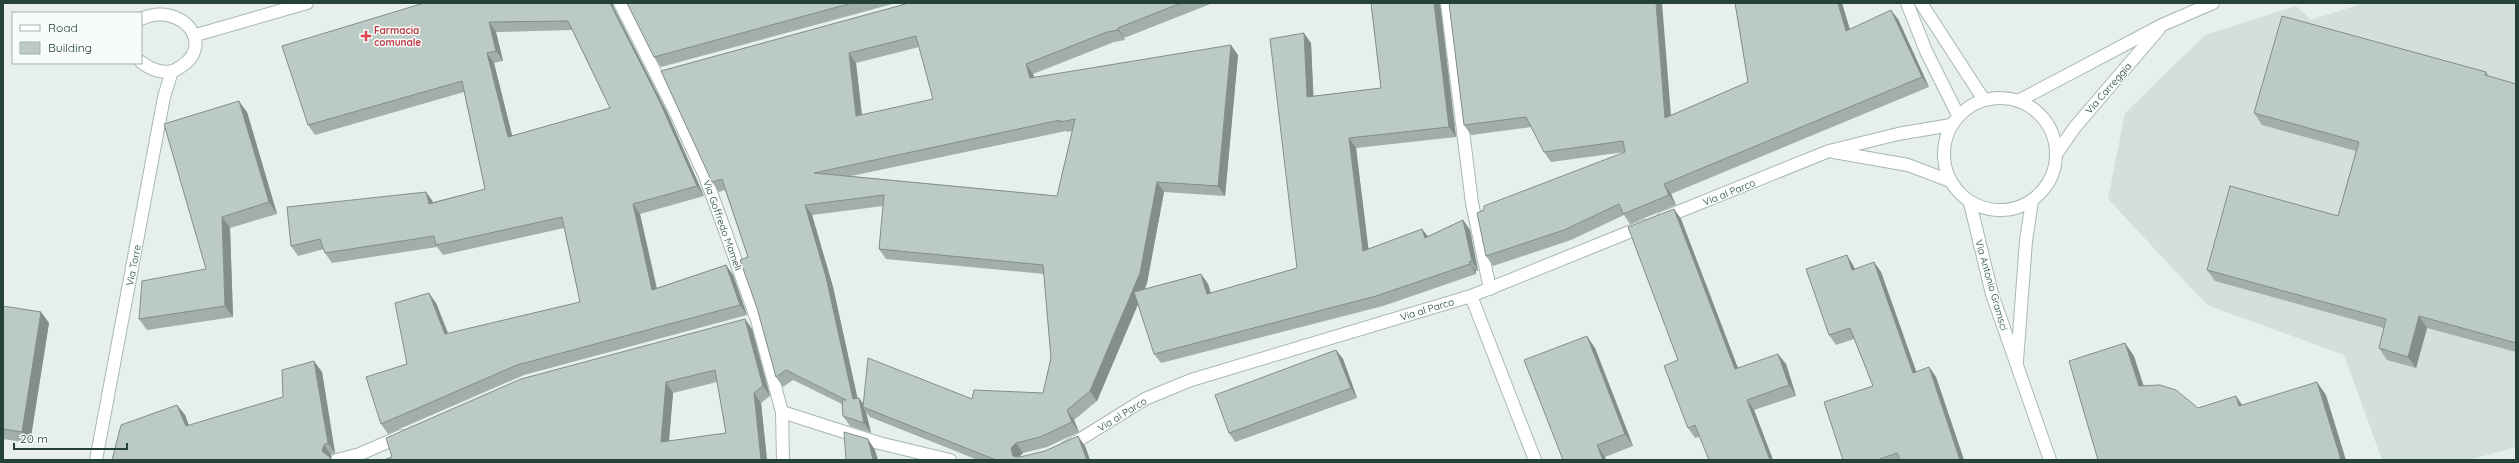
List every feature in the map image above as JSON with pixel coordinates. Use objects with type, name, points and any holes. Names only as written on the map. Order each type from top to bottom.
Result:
[{"type":"street","points":[[196,35],[307,3]]},
{"type":"street","name":"Via Goffredo Mameli","points":[[620,3],[658,76],[705,176],[757,320],[782,412],[783,460]]},
{"type":"street","points":[[1447,3],[1472,203],[1490,289]]},
{"type":"street","points":[[1907,3],[1955,120]]},
{"type":"street","points":[[1921,3],[1984,100]]},
{"type":"street","name":"Via Carreggia","points":[[2018,101],[2162,25],[2213,3]]},
{"type":"street","points":[[142,63],[157,71],[172,71],[190,59],[195,50],[196,35],[192,24],[176,10],[165,8],[145,11]]},
{"type":"street","name":"Via Carreggia","points":[[2057,153],[2076,127],[2162,25]]},
{"type":"street","name":"Via Torre","points":[[96,460],[162,104],[172,71]]},
{"type":"street","points":[[658,76],[673,72]]},
{"type":"street","points":[[1829,151],[1908,165],[1950,182],[1970,202],[1985,209],[2001,211],[2017,208],[2032,201],[2045,188],[2054,172],[2057,153],[2054,136],[2046,121],[2033,109],[2018,101],[2001,98],[1984,100],[1970,106],[1955,120],[1944,144],[1944,163],[1950,182]]},
{"type":"street","name":"Via al Parco","points":[[1055,452],[1073,445],[1145,399],[1191,380],[1471,296],[1829,151],[1955,120]]},
{"type":"street","name":"Via Antonio Gramsci","points":[[2017,366],[2026,241],[2032,201]]},
{"type":"street","name":"Via Antonio Gramsci","points":[[1970,202],[1992,294],[2050,460]]},
{"type":"street","points":[[1471,296],[1536,460]]},
{"type":"street","points":[[742,324],[757,320]]},
{"type":"street","points":[[782,412],[879,443],[950,460]]},
{"type":"street","points":[[337,460],[360,454],[411,432]]},
{"type":"shaded area","points":[[2364,3],[2516,3],[2516,447],[2469,460],[2382,460],[2344,355],[2207,305],[2108,199],[2125,113],[2205,35],[2296,6],[2311,20]]},
{"type":"building","points":[[424,3],[610,3],[660,102],[697,186],[633,204],[652,290],[726,265],[740,305],[517,365],[381,424],[366,377],[407,364],[395,303],[429,293],[445,334],[580,302],[562,217],[436,245],[434,236],[325,253],[320,239],[291,246],[287,207],[426,192],[429,204],[485,189],[462,81],[308,125],[282,46]],"holes":[[[568,21],[610,108],[508,137],[487,53],[496,51],[489,22]]]},
{"type":"building","points":[[627,3],[852,3],[654,57]]},
{"type":"building","points":[[909,3],[1181,3],[1118,28],[1118,30],[1107,32],[1026,64],[1030,78],[1231,45],[1218,186],[1157,182],[1140,273],[1090,391],[1067,410],[1072,422],[1040,437],[1016,443],[1011,448],[1013,456],[1020,457],[1045,451],[1078,436],[1087,460],[996,460],[863,407],[868,358],[972,399],[974,390],[1043,393],[1051,358],[1043,265],[879,249],[884,195],[805,205],[826,277],[853,399],[859,398],[864,423],[843,416],[842,400],[846,400],[786,370],[776,377],[757,308],[740,260],[748,257],[722,179],[712,182],[661,71]],"holes":[[[916,36],[933,99],[856,116],[849,53]],[[1075,119],[1057,196],[814,173],[1060,120],[1060,122]]]},
{"type":"building","points":[[1371,3],[1434,3],[1449,127],[1349,138],[1363,251],[1422,229],[1425,238],[1463,220],[1472,261],[1469,262],[1470,264],[1376,296],[1154,354],[1134,292],[1201,274],[1207,294],[1297,268],[1270,39],[1304,33],[1307,97],[1381,88]]},
{"type":"building","points":[[1449,3],[1656,3],[1665,118],[1748,82],[1735,3],[1838,3],[1846,31],[1891,10],[1922,77],[1664,184],[1669,195],[1623,214],[1619,204],[1564,230],[1486,256],[1477,213],[1484,210],[1484,206],[1625,152],[1623,141],[1544,152],[1526,117],[1464,125]]},
{"type":"building","points":[[2282,16],[2486,72],[2485,75],[2516,84],[2516,343],[2419,316],[2408,357],[2379,348],[2386,319],[2207,270],[2230,186],[2338,216],[2359,142],[2254,113]]},
{"type":"building","points":[[239,101],[269,202],[222,217],[225,306],[139,319],[142,281],[206,269],[164,124]]},
{"type":"building","points":[[1674,209],[1735,369],[1778,354],[1789,385],[1747,400],[1770,460],[1709,460],[1695,425],[1688,428],[1664,366],[1678,360],[1628,227]]},
{"type":"building","points":[[1847,255],[1852,270],[1874,262],[1913,373],[1929,367],[1960,460],[1900,460],[1897,453],[1877,460],[1843,460],[1824,402],[1873,386],[1850,328],[1829,335],[1806,269]]},
{"type":"building","points":[[3,306],[41,312],[22,432],[3,429]]},
{"type":"building","points":[[745,319],[763,386],[754,393],[761,460],[384,460],[392,457],[386,438],[521,379]],"holes":[[[715,370],[726,433],[661,442],[666,382]]]},
{"type":"building","points":[[1587,336],[1625,434],[1597,445],[1603,460],[1563,460],[1524,360]]},
{"type":"building","points":[[2125,343],[2139,386],[2160,385],[2176,390],[2198,408],[2236,396],[2239,406],[2317,382],[2341,460],[2098,460],[2069,361]]},
{"type":"building","points":[[1336,350],[1351,388],[1229,433],[1215,395]]},
{"type":"building","points":[[314,361],[328,443],[324,445],[322,451],[330,457],[330,460],[112,460],[121,425],[177,405],[186,426],[283,397],[282,370]]},
{"type":"building","points":[[844,432],[868,439],[873,460],[846,460]]},
{"type":"place","name":"Farmacia comunale","points":[[366,36]]}]
